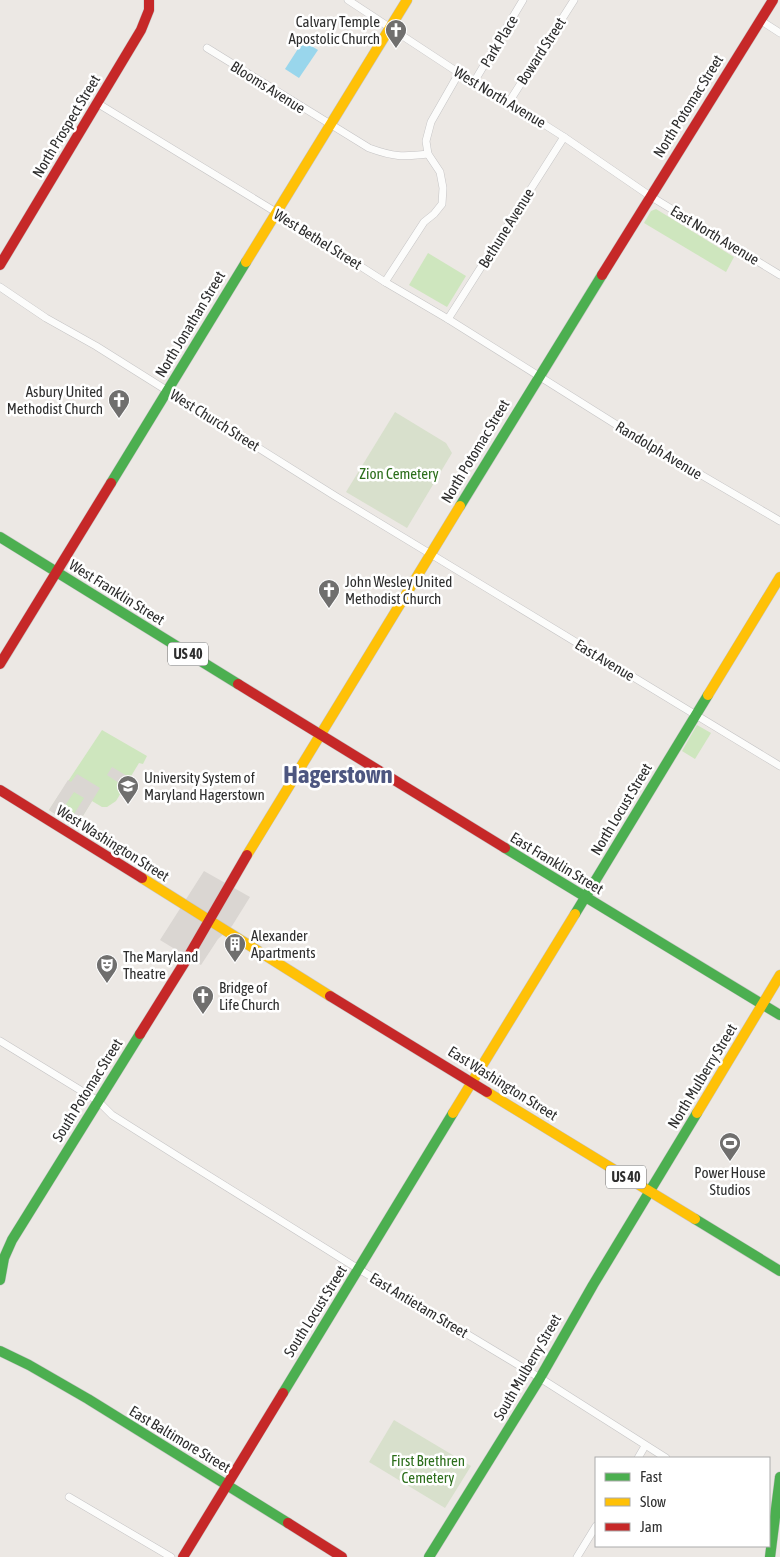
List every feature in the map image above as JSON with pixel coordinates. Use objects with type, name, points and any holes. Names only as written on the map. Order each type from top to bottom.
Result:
[{"type":"main road","name":"North Prospect Street","points":[[0,264],[141,30],[146,19],[149,0]]},
{"type":"main road","name":"North Jonathan Street","points":[[0,664],[407,0]]},
{"type":"main road","name":"North Potomac Street","points":[[210,921],[430,554],[772,0]]},
{"type":"main road","name":"West Franklin Street","points":[[0,538],[320,735]]},
{"type":"main road","name":"North Locust Street","points":[[472,1082],[780,577]]},
{"type":"main road","name":"East Franklin Street","points":[[320,735],[780,1015]]},
{"type":"main road","name":"West Washington Street","points":[[0,790],[210,921]]},
{"type":"main road","name":"East Washington Street","points":[[210,921],[780,1271]]},
{"type":"main road","name":"South Potomac Street","points":[[0,1280],[7,1250],[210,921]]},
{"type":"main road","name":"North Mulberry Street","points":[[649,1192],[780,976]]},
{"type":"main road","name":"South Locust Street","points":[[183,1557],[472,1082]]},
{"type":"main road","name":"South Mulberry Street","points":[[429,1557],[540,1378],[592,1285],[649,1192]]},
{"type":"main road","name":"East Baltimore Street","points":[[0,1351],[29,1365],[227,1484],[342,1557]]},
{"type":"main road","points":[[770,1557],[780,1477]]},
{"type":"street","name":"West North Avenue","points":[[348,0],[459,73],[564,137],[650,196]]},
{"type":"street","name":"Park Place","points":[[474,82],[523,0]]},
{"type":"street","name":"Boward Street","points":[[509,102],[574,0]]},
{"type":"street","points":[[760,20],[780,33]]},
{"type":"street","name":"Blooms Avenue","points":[[207,48],[368,148],[387,155],[404,157],[428,154]]},
{"type":"street","points":[[385,282],[424,222],[442,204],[443,188],[440,172],[428,154],[426,141],[431,122],[459,73]]},
{"type":"street","name":"West Bethel Street","points":[[97,103],[539,376]]},
{"type":"street","name":"Bethune Avenue","points":[[448,319],[564,137]]},
{"type":"street","name":"East North Avenue","points":[[650,196],[780,275]]},
{"type":"street","name":"West Church Street","points":[[0,286],[46,318],[168,390],[430,554]]},
{"type":"street","name":"Randolph Avenue","points":[[539,376],[628,432],[780,522]]},
{"type":"street","name":"East Avenue","points":[[430,554],[780,766]]},
{"type":"street","name":"East Antietam Street","points":[[0,1041],[98,1101],[112,1115],[358,1269],[540,1378],[664,1457]]},
{"type":"street","points":[[639,1457],[646,1446]]},
{"type":"street","points":[[69,1497],[171,1557]]},
{"type":"street","points":[[577,1557],[595,1528]]},
{"type":"green space","points":[[656,209],[734,257],[726,272],[644,223],[651,211]]},
{"type":"green space","points":[[428,253],[466,276],[447,307],[409,285]]},
{"type":"green space","name":"Zion Cemetery","points":[[395,412],[446,443],[452,453],[407,528],[346,492]]},
{"type":"green space","points":[[697,725],[711,733],[695,759],[682,751]]},
{"type":"green space","points":[[102,730],[147,756],[143,764],[139,763],[116,801],[107,807],[102,807],[92,801],[76,827],[49,810]]},
{"type":"green space","name":"First Brethren Cemetery","points":[[394,1420],[471,1466],[445,1508],[369,1462]]},
{"type":"shaded area","points":[[112,767],[127,776],[122,785],[107,775]]},
{"type":"shaded area","points":[[77,774],[100,788],[76,827],[49,810],[68,780],[71,782]],"holes":[[[74,792],[84,798],[74,814],[64,807]]]},
{"type":"shaded area","points":[[204,871],[250,897],[232,926],[218,939],[201,965],[160,940]]},
{"type":"water","points":[[303,41],[318,50],[299,78],[285,69]]},
{"type":"traffic: fast","points":[[111,483],[246,262]]},
{"type":"traffic: fast","points":[[460,506],[602,275]]},
{"type":"traffic: fast","points":[[0,537],[238,684]]},
{"type":"traffic: fast","points":[[575,914],[708,695]]},
{"type":"traffic: fast","points":[[505,848],[780,1015]]},
{"type":"traffic: fast","points":[[0,1280],[4,1258],[12,1240],[140,1034]]},
{"type":"traffic: fast","points":[[283,1393],[453,1113]]},
{"type":"traffic: fast","points":[[429,1557],[540,1378],[593,1285],[697,1113]]},
{"type":"traffic: fast","points":[[695,1219],[780,1271]]},
{"type":"traffic: fast","points":[[0,1351],[29,1365],[88,1399],[288,1523]]},
{"type":"traffic: fast","points":[[770,1557],[780,1477]]},
{"type":"traffic: slow","points":[[246,262],[407,0]]},
{"type":"traffic: slow","points":[[247,855],[460,506]]},
{"type":"traffic: slow","points":[[708,695],[780,577]]},
{"type":"traffic: slow","points":[[142,878],[330,996]]},
{"type":"traffic: slow","points":[[453,1113],[575,914]]},
{"type":"traffic: slow","points":[[697,1113],[780,975]]},
{"type":"traffic: slow","points":[[487,1092],[695,1219]]},
{"type":"traffic: jam","points":[[0,265],[141,30],[149,10],[149,0]]},
{"type":"traffic: jam","points":[[602,275],[773,0]]},
{"type":"traffic: jam","points":[[0,664],[111,483]]},
{"type":"traffic: jam","points":[[238,684],[505,848]]},
{"type":"traffic: jam","points":[[0,790],[142,878]]},
{"type":"traffic: jam","points":[[140,1034],[188,957],[247,855]]},
{"type":"traffic: jam","points":[[330,996],[487,1092]]},
{"type":"traffic: jam","points":[[183,1557],[283,1393]]},
{"type":"traffic: jam","points":[[288,1523],[342,1557]]},
{"type":"place","name":"Calvary Temple Apostolic Church","points":[[396,49]]},
{"type":"place","name":"Asbury United Methodist Church","points":[[119,419]]},
{"type":"place","name":"John Wesley United Methodist Church","points":[[329,609]]},
{"type":"place","name":"University System of Maryland Hagerstown","points":[[128,805]]},
{"type":"place","name":"Alexander Apartments","points":[[235,963]]},
{"type":"place","name":"The Maryland Theatre","points":[[107,984]]},
{"type":"place","name":"Bridge of Life Church","points":[[203,1015]]},
{"type":"place","name":"Power House Studios","points":[[730,1162]]},
{"type":"district","name":"Hagerstown","points":[[338,774]]}]
